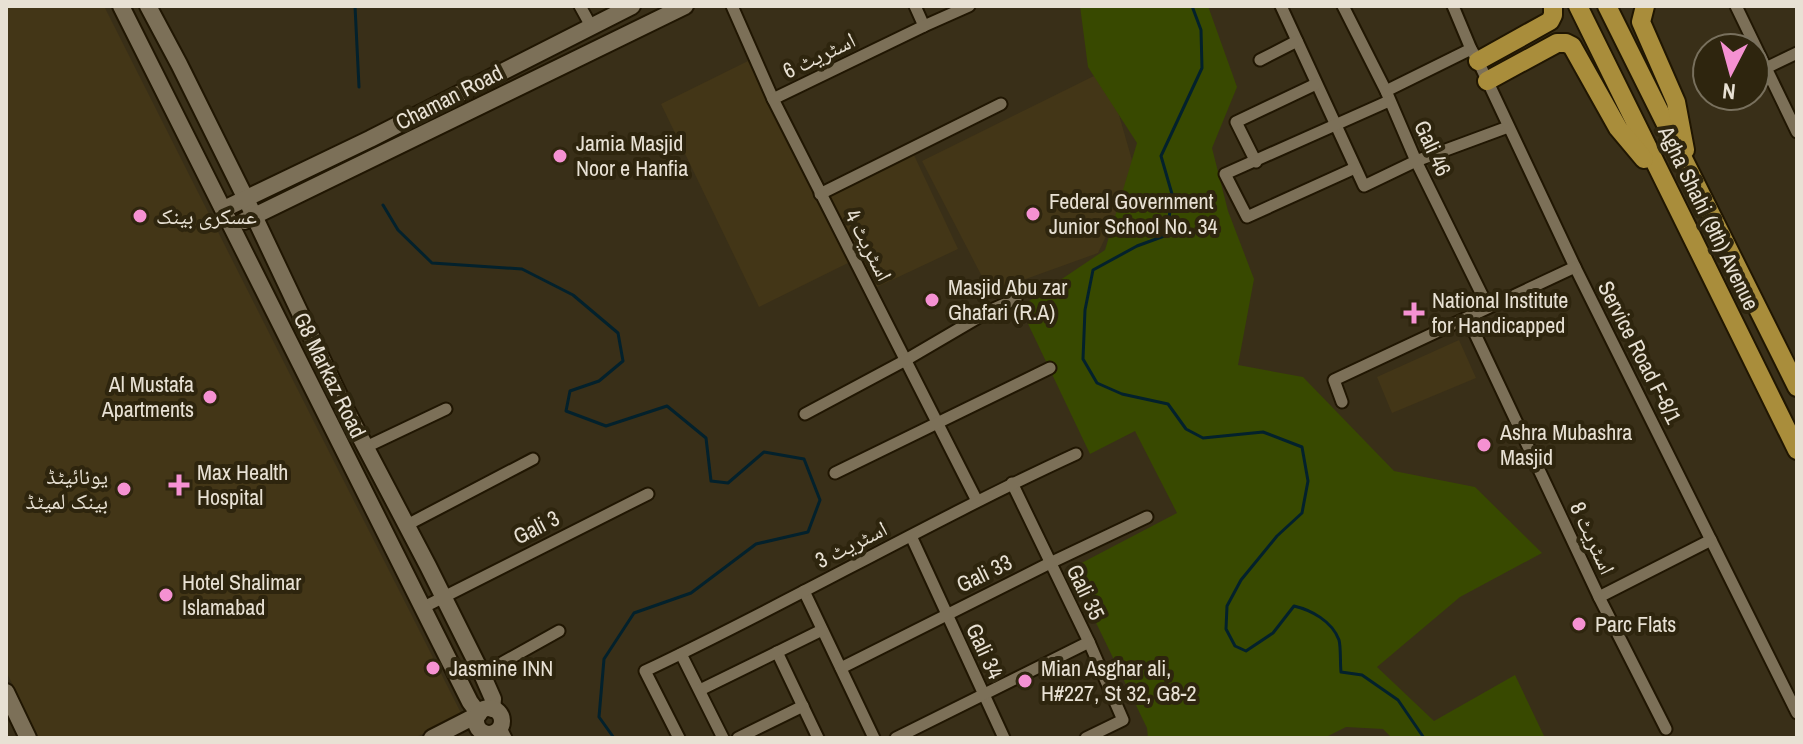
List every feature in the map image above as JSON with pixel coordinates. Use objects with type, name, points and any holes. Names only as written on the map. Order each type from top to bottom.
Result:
[{"type":"main road","points":[[1474,55],[1550,21],[1553,6]]},
{"type":"main road","name":"Agha Shahi (9th) Avenue","points":[[1578,6],[1797,450]]},
{"type":"main road","name":"Agha Shahi (9th) Avenue","points":[[1607,6],[1797,387]]},
{"type":"main road","points":[[1645,6],[1641,22],[1676,102],[1690,173]]},
{"type":"main road","points":[[1487,81],[1557,43],[1572,46],[1618,128],[1667,186]]},
{"type":"main road","points":[[1723,301],[1728,288],[1735,285],[1749,292]]},
{"type":"street","points":[[124,12],[147,6]]},
{"type":"street","name":"G8 Markaz Road","points":[[124,12],[470,702],[486,712],[493,699],[482,674],[366,447],[179,64],[147,6]]},
{"type":"street","points":[[580,6],[591,26]]},
{"type":"street","name":"Chaman Road","points":[[224,209],[632,6]]},
{"type":"street","name":"Chaman Road","points":[[233,227],[685,6]]},
{"type":"street","name":"اسٹریٹ 4","points":[[732,6],[820,194],[977,501]]},
{"type":"street","points":[[915,6],[924,26]]},
{"type":"street","name":"اسٹریٹ 6","points":[[773,99],[969,6]]},
{"type":"street","points":[[1281,6],[1364,186],[1416,161],[1508,127]]},
{"type":"street","name":"Gali 46","points":[[1343,6],[1488,307]]},
{"type":"street","name":"Service Road F-8/1","points":[[1453,6],[1575,267],[1797,713]]},
{"type":"street","points":[[1736,6],[1749,32]]},
{"type":"street","points":[[1260,60],[1297,41]]},
{"type":"street","points":[[1771,66],[1797,53]]},
{"type":"street","points":[[1355,168],[1247,217],[1225,174],[1256,162],[1474,55]]},
{"type":"street","points":[[1771,78],[1797,132]]},
{"type":"street","points":[[1256,162],[1236,122],[1316,84]]},
{"type":"street","points":[[820,194],[1001,104]]},
{"type":"street","points":[[1342,402],[1334,380],[1575,267]]},
{"type":"street","points":[[805,414],[1016,299]]},
{"type":"street","name":"اسٹریٹ 8","points":[[1468,319],[1599,597],[1666,729]]},
{"type":"street","points":[[835,473],[1050,368]]},
{"type":"street","points":[[310,384],[330,374]]},
{"type":"street","points":[[366,447],[446,409]]},
{"type":"street","name":"اسٹریٹ 3","points":[[679,738],[645,671],[1012,483],[1076,454]]},
{"type":"street","points":[[381,528],[405,521],[533,459]]},
{"type":"street","name":"Gali 35","points":[[1012,483],[1123,720],[1105,734]]},
{"type":"street","name":"Gali 3","points":[[422,608],[648,494]]},
{"type":"street","name":"Gali 33","points":[[841,668],[1147,517]]},
{"type":"street","name":"Gali 34","points":[[911,536],[1004,738]]},
{"type":"street","points":[[1599,597],[1711,540]]},
{"type":"street","points":[[804,591],[874,738]]},
{"type":"street","points":[[700,690],[822,630]]},
{"type":"street","points":[[482,674],[559,631]]},
{"type":"street","points":[[896,738],[1089,642]]},
{"type":"street","points":[[777,652],[818,738]]},
{"type":"street","points":[[681,654],[723,738]]},
{"type":"street","points":[[6,692],[28,738]]},
{"type":"street","points":[[738,738],[803,706]]},
{"type":"street","points":[[432,738],[486,712],[501,715],[492,734]]},
{"type":"street","points":[[1086,738],[1105,734]]},
{"type":"shaded area","points":[[6,6],[104,6],[462,715],[414,738],[39,738],[6,671]]},
{"type":"shaded area","points":[[748,61],[850,262],[759,307],[661,104]]},
{"type":"shaded area","name":"Federal Government Junior School No. 34","points":[[1106,70],[1136,174],[1098,253],[990,292],[922,161]]},
{"type":"shaded area","points":[[913,153],[958,249],[877,287],[828,195]]},
{"type":"shaded area","points":[[1459,340],[1476,378],[1392,413],[1377,377]]},
{"type":"green space","points":[[1080,6],[1208,6],[1237,87],[1212,148],[1228,211],[1254,279],[1238,365],[1303,377],[1394,471],[1475,487],[1542,553],[1460,597],[1377,667],[1434,721],[1515,675],[1545,738],[1392,738],[1383,729],[1346,727],[1324,738],[1148,738],[1147,728],[1070,569],[1177,513],[1135,431],[1090,454],[1020,307],[1105,250],[1137,143],[1088,67]]},
{"type":"waterway","points":[[355,6],[359,87]]},
{"type":"waterway","points":[[1192,6],[1201,30],[1202,68],[1161,156],[1172,194],[1167,235],[1137,246],[1093,270],[1085,310],[1083,359],[1097,383],[1122,394],[1168,404],[1186,429],[1203,438],[1263,432],[1302,447],[1308,481],[1302,513],[1277,536],[1241,580],[1227,606],[1226,629],[1235,646],[1246,651],[1273,633],[1294,606],[1307,610],[1326,622],[1336,633],[1341,672],[1362,675],[1398,700],[1424,738]]},
{"type":"waterway","points":[[383,205],[398,230],[432,263],[522,269],[573,295],[618,333],[623,361],[599,381],[570,391],[566,411],[606,426],[667,406],[706,438],[711,481],[728,483],[764,452],[804,459],[820,500],[808,532],[756,544],[691,593],[634,613],[604,659],[599,717],[614,738]]},
{"type":"place","name":"Jamia Masjid Noor e Hanfia","points":[[560,156]]},
{"type":"place","name":"Federal Government Junior School No. 34","points":[[1033,214]]},
{"type":"place","name":"عسکری بینک","points":[[140,216]]},
{"type":"place","name":"Masjid Abu zar Ghafari (R.A)","points":[[932,300]]},
{"type":"place","name":"National Institute for Handicapped","points":[[1414,313]]},
{"type":"place","name":"Al Mustafa Apartments","points":[[210,397]]},
{"type":"place","name":"Ashra Mubashra Masjid","points":[[1484,445]]},
{"type":"place","name":"Max Health Hospital","points":[[179,485]]},
{"type":"place","name":"یونائیٹڈ بینک لمیٹڈ","points":[[124,489]]},
{"type":"place","name":"Hotel Shalimar Islamabad","points":[[166,595]]},
{"type":"place","name":"Parc Flats","points":[[1579,624]]},
{"type":"place","name":"Jasmine INN","points":[[433,668]]},
{"type":"place","name":"Mian Asghar ali, H#227, St 32, G8-2","points":[[1025,681]]}]
